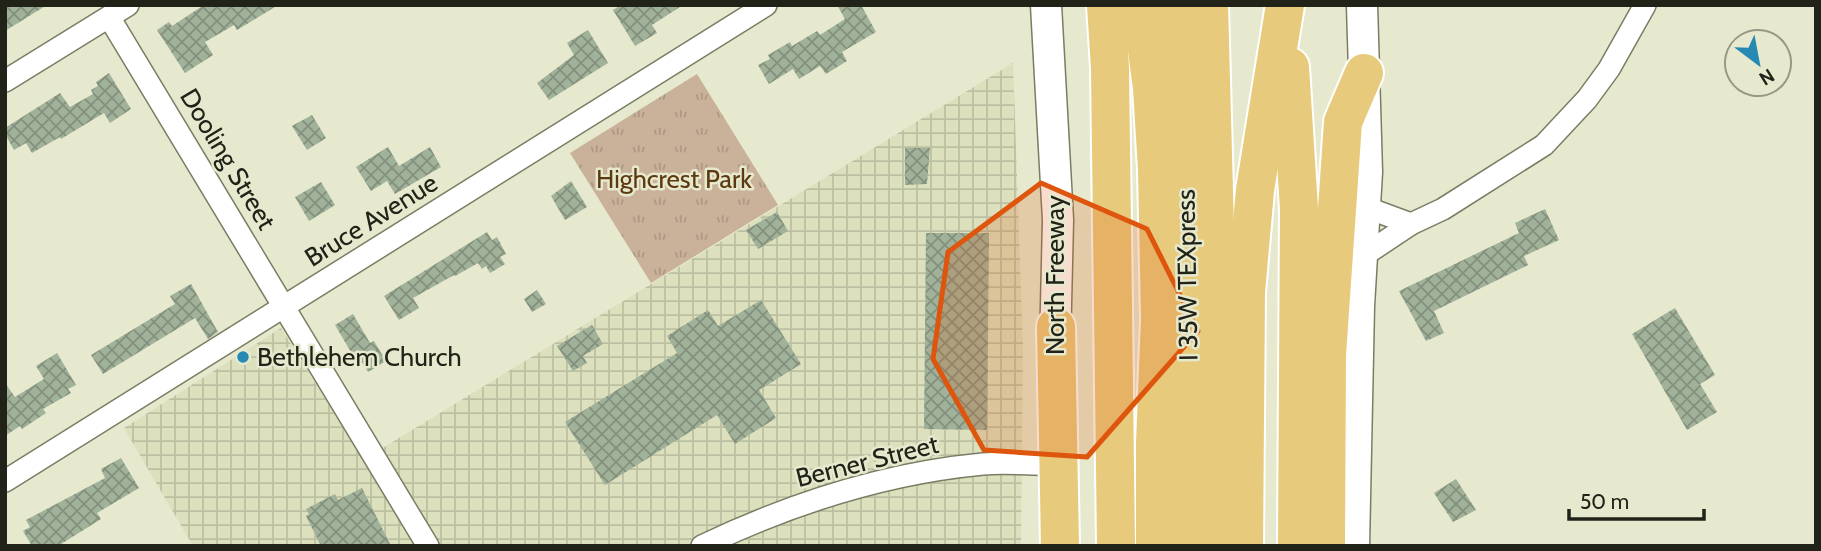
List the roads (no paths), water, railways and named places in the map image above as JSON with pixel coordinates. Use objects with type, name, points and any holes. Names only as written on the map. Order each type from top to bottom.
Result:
[{"type":"highway","points":[[1106,5],[1110,68],[1116,546]]},
{"type":"highway","points":[[1141,5],[1152,88],[1159,248],[1155,546]]},
{"type":"highway","name":"I 35W TEXpress","points":[[1177,5],[1182,73],[1189,305],[1186,546]]},
{"type":"highway","name":"I 35W TEXpress","points":[[1209,5],[1217,304],[1214,546]]},
{"type":"highway","points":[[1244,546],[1246,292],[1255,190],[1286,5]]},
{"type":"highway","points":[[1286,5],[1299,209],[1297,546]]},
{"type":"highway","points":[[1326,546],[1327,355],[1343,122],[1364,73]]},
{"type":"highway","points":[[1056,327],[1060,546]]},
{"type":"main road","name":"North Freeway","points":[[1045,5],[1058,220],[1051,546]]},
{"type":"main road","points":[[1354,546],[1359,306],[1367,172],[1362,5]]},
{"type":"street","points":[[5,81],[128,5]]},
{"type":"street","name":"Bruce Avenue","points":[[5,481],[766,5]]},
{"type":"street","points":[[1363,256],[1410,224],[1443,209],[1544,145],[1587,99],[1609,69],[1645,5]]},
{"type":"street","name":"Dooling Street","points":[[109,17],[428,546]]},
{"type":"street","points":[[1365,207],[1410,224]]},
{"type":"street","name":"Berner Street","points":[[702,546],[794,507],[903,476],[984,464],[1052,465]]},
{"type":"place","name":"Bethlehem Church","points":[[243,357]]},
{"type":"park label","name":"Highcrest Park","points":[[674,179]]}]
